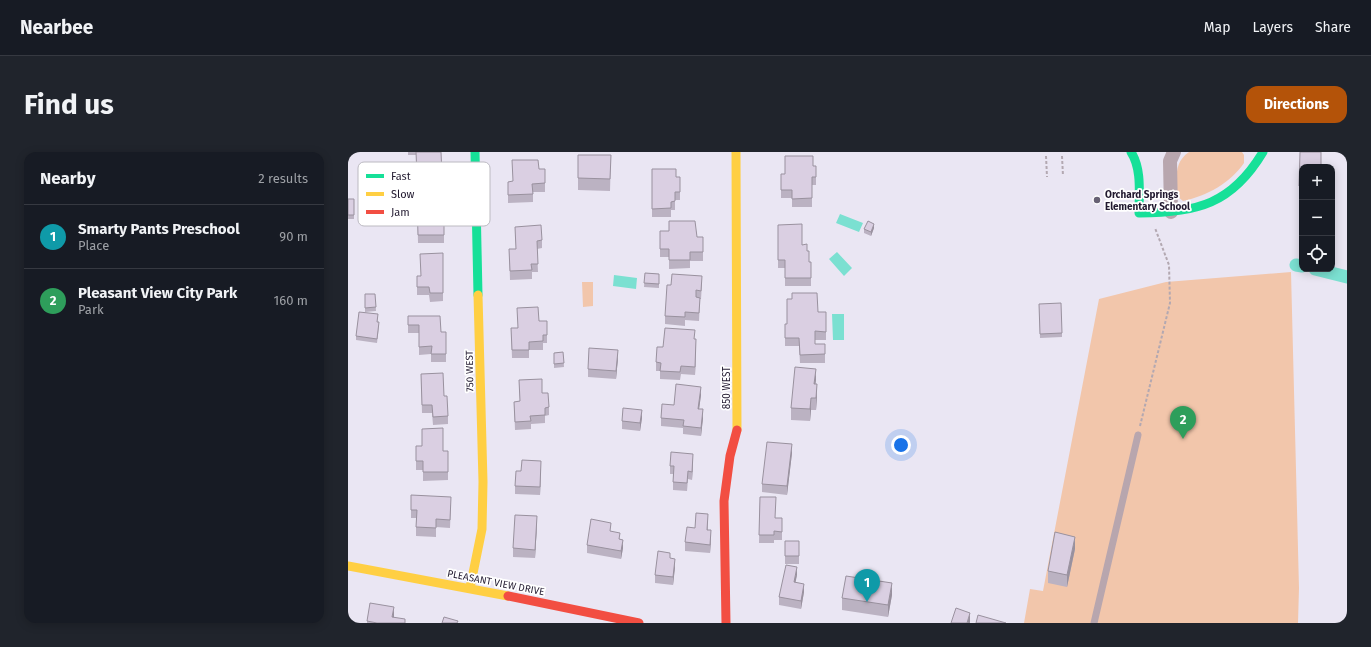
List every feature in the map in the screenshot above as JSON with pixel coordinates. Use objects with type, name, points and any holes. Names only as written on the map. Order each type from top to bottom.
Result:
[{"type":"street","name":"750 WEST","points":[[475,152],[475,162]]},
{"type":"street","name":"850 WEST","points":[[726,623],[724,501],[730,456],[737,431],[736,152]]},
{"type":"street","points":[[1131,152],[1136,160],[1138,172],[1138,213],[1182,211],[1207,205],[1230,191],[1247,174],[1263,152]]},
{"type":"street","points":[[1171,212],[1170,161],[1174,152]]},
{"type":"street","name":"750 WEST","points":[[470,588],[482,530],[483,482],[477,226]]},
{"type":"street","name":"PLEASANT VIEW DRIVE","points":[[348,566],[470,588],[581,617],[639,623]]},
{"type":"lane","points":[[1137,152],[1143,168],[1144,176],[1144,183],[1138,192]]},
{"type":"lane","points":[[1094,623],[1138,435]]},
{"type":"path","points":[[1046,156],[1047,177]]},
{"type":"path","points":[[1062,156],[1063,176]]},
{"type":"path","points":[[1138,435],[1170,303],[1169,266],[1154,225]]},
{"type":"shaded area","points":[[1189,152],[1242,152],[1244,155],[1244,163],[1232,177],[1217,188],[1201,196],[1183,201],[1177,196],[1177,172],[1180,161]]},
{"type":"shaded area","points":[[840,214],[863,223],[859,232],[836,223]]},
{"type":"shaded area","points":[[837,252],[852,268],[844,276],[829,259]]},
{"type":"shaded area","points":[[1291,272],[1299,588],[1298,623],[1024,623],[1030,589],[1043,591],[1099,299],[1166,282]]},
{"type":"shaded area","points":[[614,275],[637,278],[636,289],[613,286]]},
{"type":"shaded area","points":[[582,282],[593,282],[593,306],[583,307]]},
{"type":"shaded area","points":[[832,314],[844,314],[844,340],[833,340]]},
{"type":"building","points":[[416,152],[441,152],[441,162],[416,162]]},
{"type":"building","points":[[1300,152],[1321,152],[1321,164],[1300,164]]},
{"type":"building","points":[[578,155],[611,155],[610,179],[578,178]]},
{"type":"building","points":[[785,156],[813,156],[813,166],[816,166],[816,177],[812,177],[812,198],[792,199],[792,190],[781,190],[781,174],[785,174]]},
{"type":"building","points":[[512,160],[538,160],[539,169],[545,169],[545,183],[532,184],[533,194],[508,195],[508,182],[513,181]]},
{"type":"building","points":[[652,169],[676,169],[676,177],[680,177],[680,192],[675,192],[675,201],[671,202],[671,208],[652,209]]},
{"type":"building","points":[[348,199],[354,199],[354,215],[348,215]]},
{"type":"building","points":[[669,221],[695,221],[697,237],[703,237],[703,252],[690,252],[690,260],[669,260],[669,249],[660,249],[660,231],[669,231]]},
{"type":"building","points":[[868,221],[874,224],[871,232],[864,229]]},
{"type":"building","points":[[802,224],[802,245],[807,244],[807,251],[809,251],[811,278],[785,278],[785,260],[778,260],[778,225]]},
{"type":"building","points":[[541,225],[542,240],[537,241],[538,264],[531,264],[532,270],[510,271],[509,249],[516,249],[515,227]]},
{"type":"building","points":[[418,226],[444,226],[444,235],[418,235]]},
{"type":"building","points":[[443,253],[443,293],[430,293],[429,287],[417,287],[417,276],[421,276],[420,254]]},
{"type":"building","points":[[645,273],[659,274],[659,284],[644,283]]},
{"type":"building","points":[[672,274],[702,276],[701,291],[696,290],[696,297],[700,298],[699,313],[685,312],[685,317],[665,316],[667,285],[671,285]]},
{"type":"building","points":[[792,293],[817,293],[818,312],[826,312],[826,332],[815,331],[815,344],[825,344],[825,354],[800,355],[799,338],[785,338],[785,324],[787,324],[787,299],[792,299]]},
{"type":"building","points":[[365,294],[375,294],[376,307],[365,308]]},
{"type":"building","points":[[1061,303],[1062,333],[1040,334],[1039,304]]},
{"type":"building","points":[[538,307],[539,321],[547,321],[547,335],[543,335],[543,341],[529,342],[529,350],[512,350],[511,328],[518,328],[517,308]]},
{"type":"building","points":[[359,312],[378,314],[377,322],[379,322],[377,339],[356,336]]},
{"type":"building","points":[[408,316],[440,316],[441,332],[446,332],[446,354],[431,354],[432,346],[419,347],[419,325],[408,325]]},
{"type":"building","points":[[665,328],[695,330],[695,367],[681,366],[680,372],[660,371],[661,363],[656,362],[657,347],[663,347]]},
{"type":"building","points":[[589,348],[618,350],[616,371],[588,369]]},
{"type":"building","points":[[563,352],[564,363],[554,364],[554,353]]},
{"type":"building","points":[[795,367],[816,369],[814,384],[817,384],[816,398],[811,398],[810,409],[791,408]]},
{"type":"building","points":[[443,373],[444,396],[447,396],[448,416],[433,417],[432,405],[422,405],[421,374]]},
{"type":"building","points":[[542,379],[542,393],[548,393],[549,407],[545,408],[545,415],[530,416],[531,421],[515,422],[514,402],[520,401],[519,380]]},
{"type":"building","points":[[676,384],[701,387],[698,409],[703,409],[701,428],[683,426],[684,420],[661,418],[662,404],[674,405]]},
{"type":"building","points":[[623,408],[642,410],[640,423],[622,421]]},
{"type":"building","points":[[443,428],[443,451],[448,451],[448,472],[423,472],[423,461],[416,461],[416,446],[422,446],[422,429]]},
{"type":"building","points":[[767,442],[792,444],[787,486],[762,484]]},
{"type":"building","points":[[671,452],[693,454],[692,472],[688,471],[687,483],[673,482],[674,466],[670,466]]},
{"type":"building","points":[[522,460],[541,461],[540,487],[515,486],[516,471],[521,471]]},
{"type":"building","points":[[411,495],[451,497],[450,520],[436,519],[436,528],[416,527],[417,510],[411,510]]},
{"type":"building","points":[[760,497],[776,497],[775,518],[782,518],[782,532],[774,531],[774,535],[759,535]]},
{"type":"building","points":[[696,513],[708,514],[707,530],[711,530],[710,545],[685,542],[687,527],[695,528]]},
{"type":"building","points":[[515,515],[537,516],[535,550],[513,548]]},
{"type":"building","points":[[591,519],[611,523],[610,531],[620,533],[619,539],[623,540],[621,551],[587,545]]},
{"type":"building","points":[[1055,532],[1075,537],[1067,575],[1048,571]]},
{"type":"building","points":[[785,541],[799,541],[799,556],[785,556]]},
{"type":"building","points":[[658,551],[670,553],[670,558],[675,559],[673,577],[655,575]]},
{"type":"building","points":[[786,565],[797,567],[794,582],[804,584],[801,601],[779,597]]},
{"type":"building","points":[[846,576],[892,583],[888,605],[842,598]]},
{"type":"building","points":[[370,603],[394,607],[392,617],[405,619],[405,623],[377,623],[367,621]]},
{"type":"building","points":[[956,608],[970,613],[967,623],[951,623]]},
{"type":"building","points":[[978,615],[1006,623],[976,623]]},
{"type":"building","points":[[444,617],[458,621],[457,623],[442,623]]},
{"type":"waterway","points":[[1327,272],[1347,277]]},
{"type":"traffic: fast","points":[[475,152],[475,162]]},
{"type":"traffic: fast","points":[[1131,152],[1135,159],[1138,173],[1139,213],[1178,211],[1211,202],[1225,194],[1239,183],[1251,170],[1263,152]]},
{"type":"traffic: fast","points":[[477,226],[478,295]]},
{"type":"traffic: slow","points":[[736,152],[737,430]]},
{"type":"traffic: slow","points":[[470,588],[482,529],[483,482],[478,295]]},
{"type":"traffic: slow","points":[[348,566],[508,596]]},
{"type":"traffic: jam","points":[[726,623],[724,501],[730,456],[737,430]]},
{"type":"traffic: jam","points":[[508,596],[639,623]]},
{"type":"place","name":"Orchard Springs Elementary School","points":[[1097,200]]},
{"type":"place","name":"Pleasant View City Park","points":[[1183,439]]},
{"type":"place","name":"Smarty Pants Preschool","points":[[867,602]]}]
